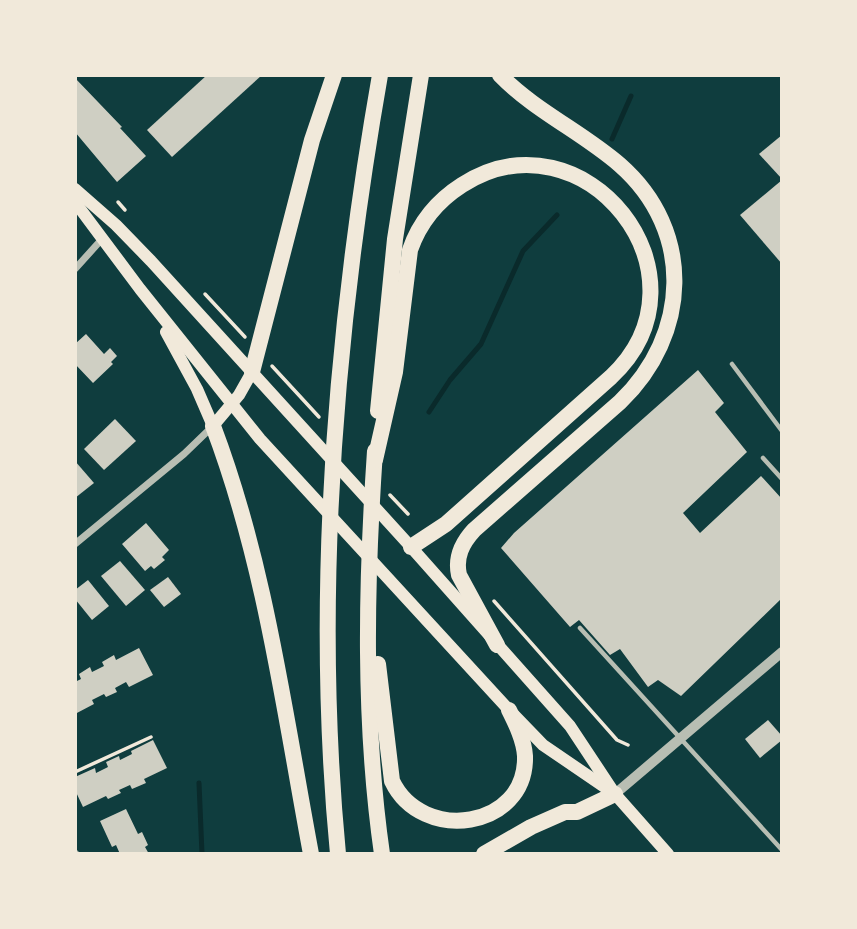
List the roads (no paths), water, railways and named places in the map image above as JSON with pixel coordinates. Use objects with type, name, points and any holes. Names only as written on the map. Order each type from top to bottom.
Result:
[{"type":"highway","points":[[252,372],[312,140],[334,75]]},
{"type":"highway","points":[[338,854],[331,755],[328,555],[335,418],[358,208],[380,75]]},
{"type":"highway","points":[[382,854],[370,722],[369,599],[374,460],[395,239],[421,75]]},
{"type":"highway","points":[[497,645],[459,575],[457,563],[464,542],[474,530],[620,402],[641,380],[664,340],[671,316],[675,282],[668,237],[659,215],[641,187],[620,165],[523,96],[500,75]]},
{"type":"highway","points":[[374,460],[395,372],[411,250],[415,235],[432,211],[468,181],[516,166],[561,172],[600,190],[625,214],[647,257],[651,292],[646,324],[640,338],[623,366],[611,377],[455,516],[411,547]]},
{"type":"highway","points":[[213,426],[237,494],[252,549],[311,854]]},
{"type":"highway","points":[[369,599],[390,772],[396,790],[410,805],[430,817],[451,822],[480,817],[505,802],[517,786],[525,757],[518,728],[509,710]]},
{"type":"highway","points":[[484,854],[517,834],[554,817],[565,812],[577,812],[615,794]]},
{"type":"main road","points":[[75,189],[151,261],[411,547],[570,726],[615,794],[668,854]]},
{"type":"main road","points":[[75,202],[140,289],[260,439],[543,745],[615,794]]},
{"type":"main road","points":[[140,289],[181,359],[213,426],[232,405],[252,372]]},
{"type":"street","points":[[75,269],[102,240]]},
{"type":"street","points":[[75,544],[184,454],[213,426]]},
{"type":"street","points":[[615,794],[782,652]]},
{"type":"lane","points":[[732,364],[782,431]]},
{"type":"lane","points":[[764,458],[782,479]]},
{"type":"lane","points":[[580,628],[782,850]]},
{"type":"waterway","points":[[612,139],[631,96]]},
{"type":"waterway","points":[[429,412],[450,380],[481,344],[523,251],[557,215]]},
{"type":"waterway","points":[[199,783],[202,854]]}]
